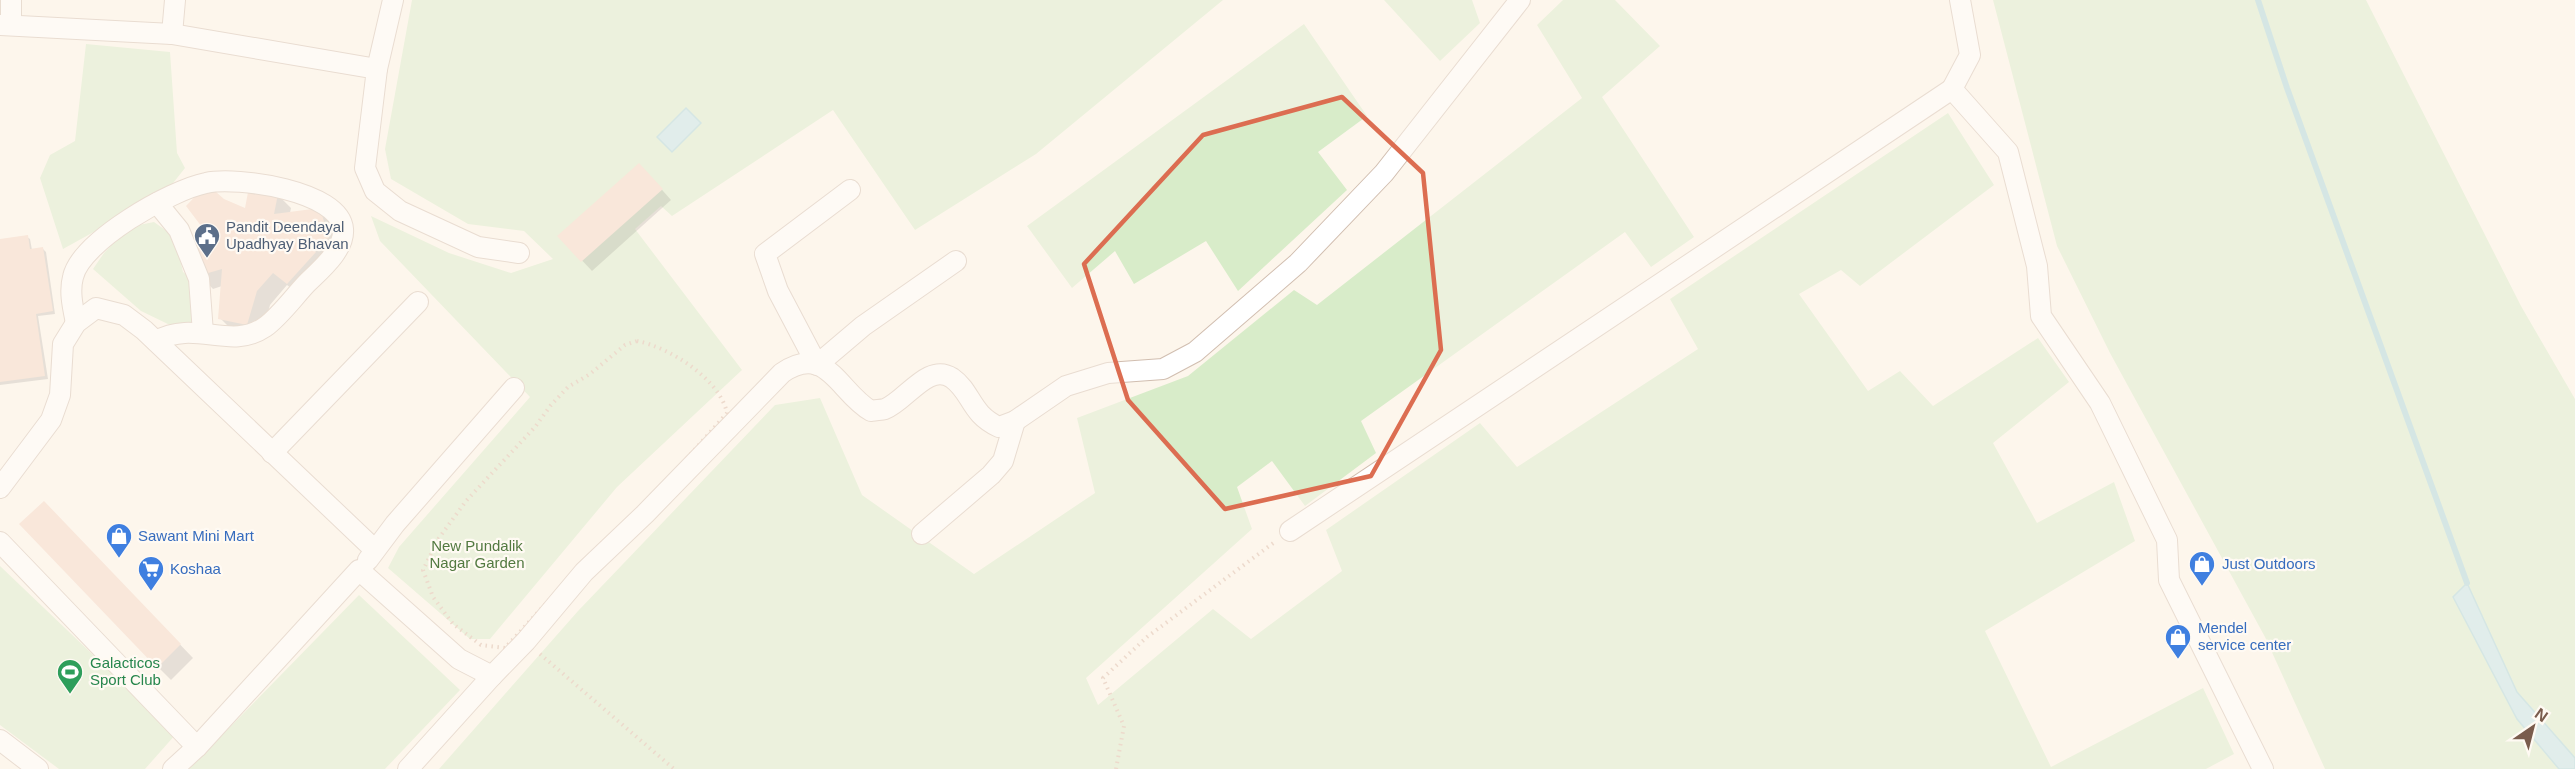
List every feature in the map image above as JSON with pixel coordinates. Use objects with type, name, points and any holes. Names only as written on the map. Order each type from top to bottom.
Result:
[{"type":"street","points":[[10,0],[6,25],[172,34],[377,69]]},
{"type":"street","points":[[172,34],[175,0]]},
{"type":"street","points":[[393,0],[377,69],[365,168],[375,191],[400,211],[478,248],[519,253]]},
{"type":"street","points":[[408,769],[526,641],[584,572],[645,514],[782,373],[797,363],[817,364],[835,374],[857,403],[872,411],[886,408],[933,374],[944,373],[955,380],[984,420],[999,427],[1015,421],[1066,386],[1108,374],[1162,369],[1195,352],[1298,263],[1384,173],[1520,0]]},
{"type":"street","points":[[1290,531],[1952,89],[1970,55],[1960,0]]},
{"type":"street","points":[[1952,89],[2008,152],[2037,266],[2041,316],[2100,403],[2126,455],[2167,540],[2169,580],[2263,769]]},
{"type":"street","points":[[76,322],[71,291],[73,276],[80,263],[91,248],[124,221],[157,203],[206,183],[240,181],[278,187],[326,205],[339,214],[344,229],[342,242],[329,260],[267,325],[251,336],[231,337],[185,331],[169,334],[156,341]]},
{"type":"street","points":[[817,364],[778,291],[765,254],[850,190]]},
{"type":"street","points":[[157,203],[179,230],[199,279],[203,333]]},
{"type":"street","points":[[817,364],[863,326],[956,261]]},
{"type":"street","points":[[272,453],[418,302]]},
{"type":"street","points":[[0,488],[51,420],[60,395],[63,344],[76,322],[96,309],[124,315],[156,341],[375,550]]},
{"type":"street","points":[[173,769],[197,747],[359,570],[514,388]]},
{"type":"street","points":[[922,534],[991,475],[1003,461],[1015,421]]},
{"type":"street","points":[[0,542],[197,747]]},
{"type":"street","points":[[359,570],[459,659],[492,676]]},
{"type":"street","points":[[0,740],[38,769]]},
{"type":"path","points":[[637,341],[654,344],[683,360],[706,378],[726,404],[727,413],[655,495],[602,543],[505,648],[481,645],[453,624],[433,597],[423,570],[440,538],[466,501],[535,428],[568,387],[590,374],[625,345],[637,341]]},
{"type":"path","points":[[1116,769],[1124,726],[1103,678],[1147,637],[1290,531]]},
{"type":"path","points":[[526,641],[674,769]]},
{"type":"highlighted area","points":[[1342,97],[1423,173],[1441,350],[1371,476],[1225,509],[1128,400],[1084,264],[1203,135]]},
{"type":"green space","name":"New Pundalik Nagar Garden","points":[[412,0],[1223,0],[1036,154],[915,230],[833,110],[672,216],[661,206],[635,229],[742,370],[617,487],[490,639],[470,639],[388,568],[399,547],[530,397],[380,241],[371,216],[449,253],[511,273],[553,259],[524,231],[468,224],[391,179],[385,149]]},
{"type":"green space","points":[[1384,0],[1472,0],[1480,23],[1440,61]]},
{"type":"green space","points":[[1563,0],[1615,0],[1660,46],[1602,97],[1694,237],[1651,267],[1625,232],[1361,421],[1376,453],[1305,506],[1272,461],[1237,487],[1252,529],[1086,678],[1098,705],[1213,609],[1251,639],[1342,571],[1326,530],[1480,423],[1517,467],[1698,349],[1670,299],[1948,113],[1994,185],[1860,286],[1841,270],[1799,294],[1868,391],[1900,371],[1933,406],[2038,338],[2069,382],[1993,443],[2037,523],[2114,482],[2135,541],[1985,631],[2051,767],[2203,688],[2234,754],[2206,769],[439,769],[578,611],[775,405],[820,398],[862,495],[974,574],[1095,493],[1077,418],[1188,376],[1294,290],[1317,305],[1582,98],[1537,25]]},
{"type":"green space","points":[[1993,0],[2366,0],[2521,306],[2575,399],[2575,758],[2517,692],[2467,583],[2453,597],[2517,719],[2559,769],[2325,769],[2265,637],[2110,353],[2057,246]]},
{"type":"green space","points":[[1304,24],[1367,116],[1318,152],[1347,190],[1238,291],[1206,241],[1134,284],[1115,251],[1072,288],[1027,226]]},
{"type":"green space","points":[[86,44],[170,52],[177,153],[185,168],[166,192],[63,249],[40,178],[50,155],[75,141]]},
{"type":"green space","points":[[154,222],[175,237],[183,272],[209,293],[209,322],[174,327],[141,311],[93,269],[104,253],[129,227]]},
{"type":"green space","points":[[0,566],[176,734],[145,769],[59,769],[0,725]]},
{"type":"green space","points":[[359,595],[460,690],[385,769],[189,769]]},
{"type":"water","points":[[686,108],[701,123],[672,152],[657,137]]},
{"type":"water","points":[[2467,583],[2517,692],[2575,758],[2575,769],[2559,769],[2517,719],[2453,597]]},
{"type":"building","points":[[639,163],[663,189],[581,262],[557,236]]},
{"type":"building","points":[[207,184],[224,199],[245,208],[249,187],[278,194],[274,214],[320,208],[329,238],[309,244],[316,252],[287,284],[273,273],[257,291],[247,325],[218,319],[222,269],[198,276],[190,251],[214,243],[186,206]]},
{"type":"building","points":[[28,235],[30,249],[43,247],[53,311],[36,314],[45,376],[0,382],[0,239]]},
{"type":"building","points":[[44,501],[181,644],[157,668],[19,524]]},
{"type":"waterway","points":[[2258,0],[2287,88],[2467,583]]},
{"type":"place","name":"Pandit Deendayal Upadhyay Bhavan","points":[[207,259]]},
{"type":"place","name":"Sawant Mini Mart","points":[[119,559]]},
{"type":"place","name":"Just Outdoors","points":[[2202,587]]},
{"type":"place","name":"Koshaa","points":[[151,592]]},
{"type":"place","name":"Mendel service center","points":[[2178,660]]},
{"type":"place","name":"Galacticos Sport Club","points":[[70,695]]}]
